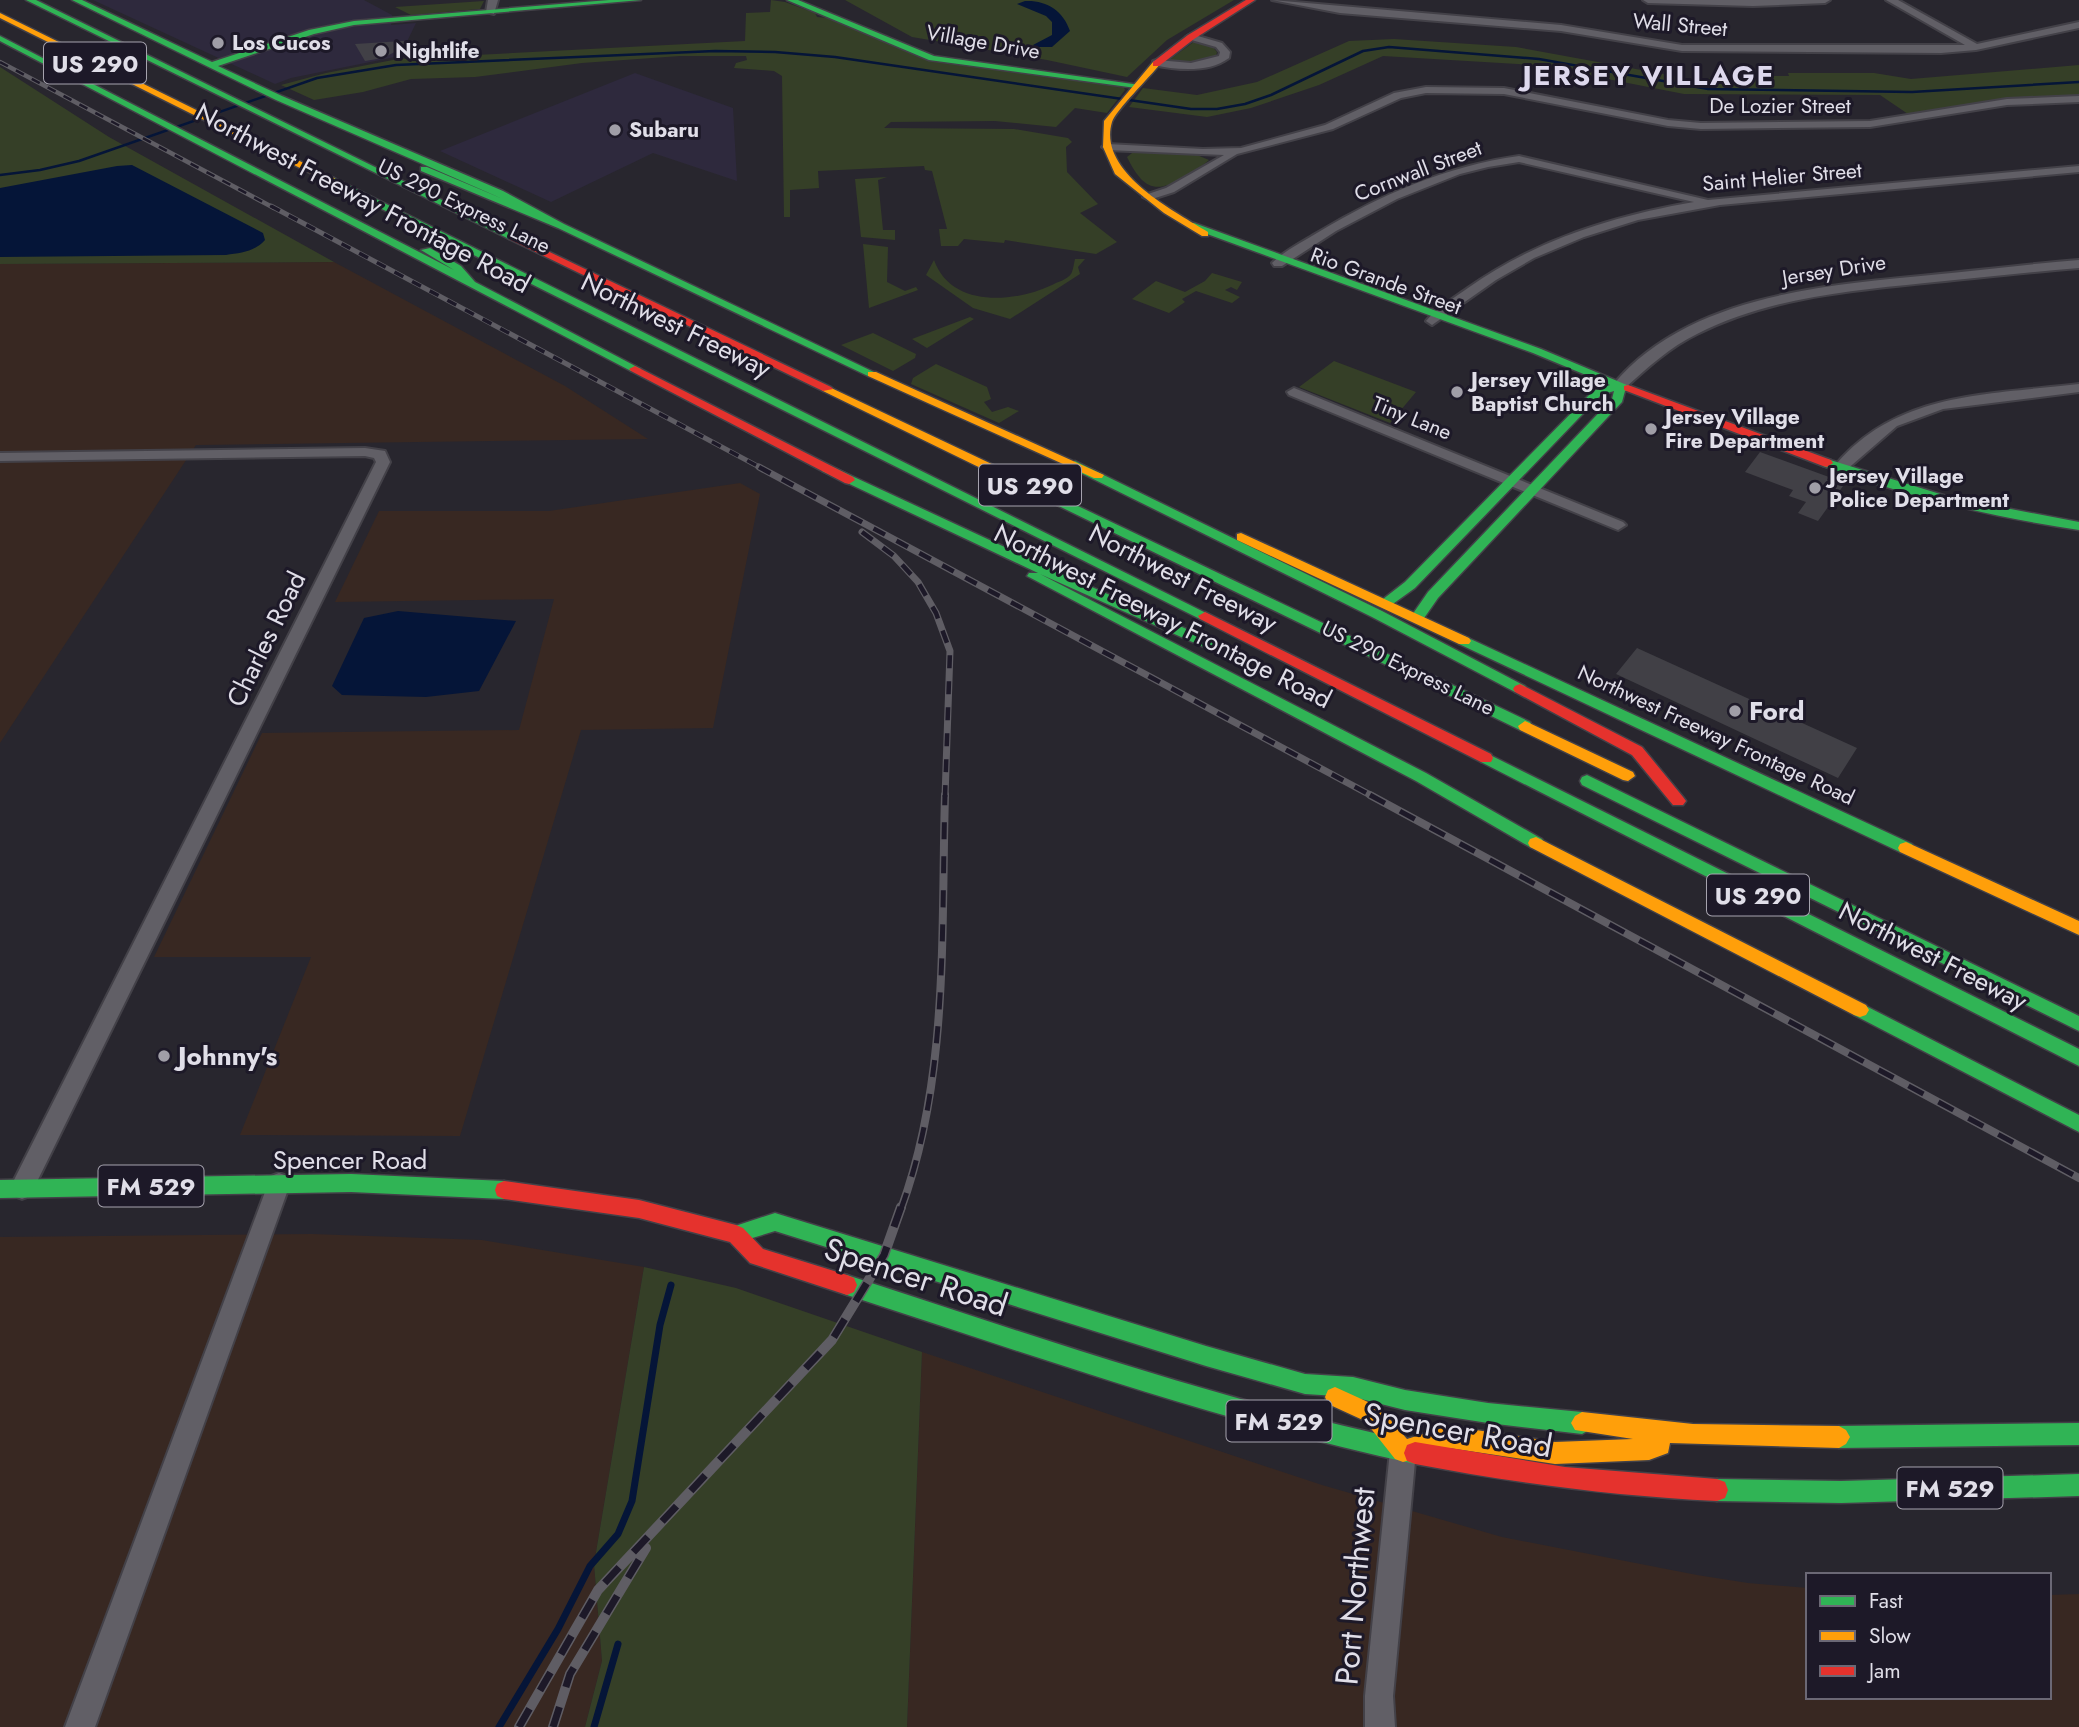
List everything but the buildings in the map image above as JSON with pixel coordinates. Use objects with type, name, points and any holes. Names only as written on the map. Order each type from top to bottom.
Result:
[{"type":"main road","name":"Northwest Freeway","points":[[30,0],[228,114],[1377,703],[2079,1058]]},
{"type":"main road","name":"Northwest Freeway Frontage Road","points":[[76,0],[286,100],[453,171],[536,210],[561,226],[890,383],[1297,561],[2079,928]]},
{"type":"main road","points":[[212,65],[296,36],[336,26],[492,6],[634,0]]},
{"type":"main road","name":"Village Drive","points":[[791,0],[932,58],[1037,74],[1125,100]]},
{"type":"main road","points":[[1125,100],[1157,63],[1191,37],[1251,0]]},
{"type":"main road","name":"Northwest Freeway","points":[[3,7],[190,111],[228,114],[252,110],[1684,804],[1637,751],[1366,608],[1075,465]]},
{"type":"main road","name":"US 290 Express Lane","points":[[3,7],[208,104],[904,444]]},
{"type":"main road","name":"Northwest Freeway Frontage Road","points":[[0,38],[1421,777],[1531,840],[2079,1124]]},
{"type":"main road","name":"Rio Grande Street","points":[[1125,100],[1114,147],[1132,170],[1132,181],[1149,197],[1216,241],[1281,261],[1436,318],[1529,357],[1571,367],[1840,468],[1926,496],[2006,516],[2079,526]]},
{"type":"main road","points":[[471,282],[444,259],[244,150],[228,114],[274,104],[561,226]]},
{"type":"main road","name":"Jersey Drive","points":[[1385,603],[1410,585],[1597,393],[1620,385],[1618,400],[1433,595],[1418,618]]},
{"type":"main road","points":[[826,468],[1242,659]]},
{"type":"main road","points":[[1305,684],[1377,703]]},
{"type":"main road","points":[[1579,776],[2079,1024]]},
{"type":"main road","name":"Spencer Road","points":[[0,1189],[351,1183],[488,1188],[639,1209],[736,1234],[775,1222],[1206,1356],[1305,1384],[1353,1387],[1405,1400],[1488,1413],[1693,1435],[1798,1438],[2079,1434]]},
{"type":"main road","name":"Spencer Road","points":[[736,1234],[757,1256],[1197,1398],[1300,1427],[1403,1451],[1601,1483],[1672,1488],[1821,1492],[2079,1485]]},
{"type":"main road","points":[[1305,1384],[1371,1414],[1403,1451],[1449,1437],[1555,1453],[1649,1449],[1693,1435]]},
{"type":"street","name":"Wall Street","points":[[1277,0],[1339,10],[1527,24],[1682,48],[1941,50],[1976,47],[2079,25]]},
{"type":"street","points":[[1391,14],[1393,0]]},
{"type":"street","points":[[1648,0],[1753,3],[1825,0]]},
{"type":"street","points":[[1891,0],[1976,47]]},
{"type":"street","points":[[1157,63],[1195,66],[1213,64],[1224,58],[1225,52],[1219,45],[1191,37]]},
{"type":"street","name":"De Lozier Street","points":[[1149,197],[1170,190],[1241,151],[1329,127],[1398,95],[1426,90],[1504,91],[1668,123],[1701,126],[1870,124],[2007,102],[2079,99]]},
{"type":"street","name":"De Lozier Street","points":[[1114,147],[1203,152],[1241,151]]},
{"type":"street","name":"Cornwall Street","points":[[1281,261],[1361,212],[1488,162],[1518,159],[1706,201]]},
{"type":"street","name":"Saint Helier Street","points":[[1436,318],[1477,286],[1531,254],[1594,230],[1706,201],[1746,200],[2079,169]]},
{"type":"street","name":"Jersey Drive","points":[[1620,385],[1649,358],[1691,331],[1744,309],[1805,293],[1871,284],[2079,264]]},
{"type":"street","points":[[1840,468],[1892,423],[1941,405],[2079,388]]},
{"type":"street","name":"Tiny Lane","points":[[1294,391],[1387,432],[1618,524]]},
{"type":"street","name":"Charles Road","points":[[0,457],[365,452],[380,454],[383,461],[22,1188]]},
{"type":"street","points":[[80,1727],[279,1184]]},
{"type":"street","name":"Port Northwest","points":[[1380,1727],[1379,1696],[1403,1451]]},
{"type":"shaded area","points":[[93,0],[364,0],[392,15],[391,25],[416,23],[400,56],[291,78],[275,84]]},
{"type":"shaded area","points":[[635,73],[733,108],[737,181],[653,153],[551,202],[440,151]]},
{"type":"shaded area","points":[[334,262],[565,386],[648,439],[196,445],[0,743],[0,264]]},
{"type":"shaded area","points":[[740,483],[760,494],[713,728],[581,730],[460,1136],[240,1135],[311,957],[154,957],[262,733],[519,730],[554,599],[335,602],[379,511],[549,511]]},
{"type":"shaded area","points":[[312,1234],[482,1240],[644,1267],[594,1564],[602,1661],[585,1727],[0,1727],[0,1237]]},
{"type":"shaded area","points":[[922,1352],[1322,1485],[1502,1537],[1697,1575],[1806,1588],[1806,1699],[2051,1699],[2051,1595],[2079,1594],[2079,1727],[907,1727]]},
{"type":"green space","points":[[771,0],[815,13],[817,17],[828,18],[923,58],[1124,87],[1125,90],[1107,113],[1075,108],[1056,127],[995,121],[891,122],[884,128],[1014,129],[1068,138],[1072,142],[1066,147],[1067,172],[1098,204],[1080,213],[1117,242],[1096,254],[1005,240],[1004,243],[964,239],[958,246],[941,246],[939,229],[947,229],[932,171],[925,170],[924,166],[818,171],[819,188],[790,190],[790,217],[784,217],[782,76],[774,71],[734,68],[736,63],[747,60],[746,56],[680,56],[582,63],[475,77],[411,79],[363,92],[314,100],[281,85],[398,59],[745,41],[746,13],[770,12]]},
{"type":"green space","points":[[845,0],[1234,0],[1167,40],[1127,77],[912,37]]},
{"type":"green space","points":[[484,1],[480,9],[411,15],[395,7]]},
{"type":"green space","points":[[1394,39],[1516,47],[1685,78],[1762,79],[1761,76],[1789,76],[1788,73],[1874,73],[1911,79],[2079,65],[2079,96],[1987,101],[1908,114],[1880,95],[1684,94],[1536,65],[1383,56],[1319,85],[1251,108],[1207,117],[1129,107],[1143,88],[1197,95],[1257,82],[1349,41]]},
{"type":"green space","points":[[1195,41],[1212,46],[1217,52],[1216,56],[1194,64],[1169,60]]},
{"type":"green space","points":[[0,67],[109,137],[334,262],[0,264]]},
{"type":"green space","points":[[1143,151],[1197,155],[1209,160],[1172,183],[1156,187],[1137,175],[1127,157]]},
{"type":"green space","points":[[887,177],[878,180],[883,230],[895,230],[895,240],[861,237],[855,179]]},
{"type":"green space","points":[[863,244],[888,247],[887,282],[905,291],[916,287],[918,290],[869,308]]},
{"type":"green space","points":[[1075,259],[1085,259],[1078,267],[1080,274],[1010,319],[973,308],[926,275],[934,260],[942,276],[954,287],[969,294],[1002,298],[1037,291],[1065,279],[1072,273]]},
{"type":"green space","points":[[1212,273],[1242,282],[1237,290],[1231,287],[1225,290],[1240,297],[1232,303],[1196,291],[1182,299],[1185,302],[1169,313],[1132,299],[1156,281],[1185,292],[1205,281]]},
{"type":"green space","points":[[970,317],[974,319],[927,348],[912,339]]},
{"type":"green space","points":[[873,333],[916,354],[915,358],[893,371],[841,345]]},
{"type":"green space","points":[[1334,361],[1416,392],[1390,423],[1299,387]]},
{"type":"green space","points":[[936,364],[987,387],[991,399],[984,402],[992,412],[1008,407],[1019,411],[999,423],[911,384],[913,378]]},
{"type":"green space","points":[[644,1267],[736,1288],[922,1352],[907,1727],[585,1727],[602,1661],[594,1564]]},
{"type":"water","points":[[1025,1],[1040,2],[1053,8],[1063,17],[1070,31],[1052,47],[1033,45],[1052,35],[1052,22],[1046,16],[1017,4]]},
{"type":"water","points":[[132,165],[263,233],[265,240],[242,253],[226,255],[0,257],[0,188]]},
{"type":"water","points":[[398,611],[516,621],[479,691],[426,697],[342,695],[332,686],[364,618]]},
{"type":"waterway","points":[[0,175],[79,161],[317,78],[396,65],[715,51],[775,52],[835,57],[1191,109],[1217,109],[1245,104],[1271,95],[1363,51],[1389,47],[1539,59],[1708,89],[1912,92],[2079,82]]},
{"type":"waterway","points":[[499,1727],[558,1629],[590,1566],[618,1534],[632,1501],[660,1325],[671,1285]]},
{"type":"waterway","points":[[594,1727],[618,1644]]},
{"type":"railway","points":[[0,62],[274,208]]},
{"type":"railway","points":[[271,206],[763,469]]},
{"type":"railway","points":[[759,467],[1374,797]]},
{"type":"railway","points":[[862,532],[894,556],[918,582],[936,613],[950,651],[945,797]]},
{"type":"railway","points":[[901,1209],[917,1159],[935,1057],[940,1005],[945,795]]},
{"type":"railway","points":[[1370,795],[2079,1178]]},
{"type":"railway","points":[[519,1727],[598,1590],[832,1340],[884,1255],[901,1207]]},
{"type":"railway","points":[[553,1727],[570,1674],[646,1548]]},
{"type":"traffic: fast","points":[[30,0],[512,237]]},
{"type":"traffic: fast","points":[[76,0],[279,98],[500,193],[561,226],[872,374]]},
{"type":"traffic: fast","points":[[212,65],[312,32],[354,23],[637,0]]},
{"type":"traffic: fast","points":[[791,0],[932,58],[1136,85]]},
{"type":"traffic: fast","points":[[0,38],[635,369]]},
{"type":"traffic: fast","points":[[424,169],[561,226]]},
{"type":"traffic: fast","points":[[331,180],[1205,616]]},
{"type":"traffic: fast","points":[[1191,225],[1537,351],[1628,388]]},
{"type":"traffic: fast","points":[[426,250],[457,268],[471,283]]},
{"type":"traffic: fast","points":[[1385,603],[1410,585],[1597,393],[1620,385]]},
{"type":"traffic: fast","points":[[1417,618],[1433,595],[1618,400],[1620,385]]},
{"type":"traffic: fast","points":[[1827,463],[1951,502],[2079,526]]},
{"type":"traffic: fast","points":[[1075,465],[1377,614],[1520,689]]},
{"type":"traffic: fast","points":[[826,468],[1062,579],[1222,650]]},
{"type":"traffic: fast","points":[[1036,490],[1525,726]]},
{"type":"traffic: fast","points":[[1034,576],[1421,777],[1536,843]]},
{"type":"traffic: fast","points":[[1464,641],[1906,848]]},
{"type":"traffic: fast","points":[[1486,758],[2079,1058]]},
{"type":"traffic: fast","points":[[1587,781],[2079,1024]]},
{"type":"traffic: fast","points":[[1860,1010],[2079,1124]]},
{"type":"traffic: fast","points":[[0,1189],[351,1183],[504,1190]]},
{"type":"traffic: fast","points":[[736,1234],[775,1222],[1206,1356],[1305,1384],[1353,1387],[1405,1400],[1488,1413],[1582,1423]]},
{"type":"traffic: fast","points":[[847,1285],[1129,1378],[1271,1420],[1415,1453]]},
{"type":"traffic: fast","points":[[1839,1437],[2079,1434]]},
{"type":"traffic: fast","points":[[1717,1490],[1841,1492],[2079,1485]]},
{"type":"traffic: slow","points":[[0,15],[331,180]]},
{"type":"traffic: slow","points":[[1156,64],[1108,121],[1107,147],[1118,172],[1167,211],[1205,234]]},
{"type":"traffic: slow","points":[[872,374],[1098,475]]},
{"type":"traffic: slow","points":[[827,389],[1036,490]]},
{"type":"traffic: slow","points":[[1241,537],[1464,641]]},
{"type":"traffic: slow","points":[[1525,726],[1628,776]]},
{"type":"traffic: slow","points":[[1536,843],[1860,1010]]},
{"type":"traffic: slow","points":[[1906,848],[2079,928]]},
{"type":"traffic: slow","points":[[1335,1397],[1372,1414],[1403,1451],[1449,1437],[1555,1453],[1649,1449],[1660,1445]]},
{"type":"traffic: slow","points":[[1582,1423],[1693,1435],[1839,1437]]},
{"type":"traffic: jam","points":[[1156,64],[1191,37],[1251,0]]},
{"type":"traffic: jam","points":[[512,237],[827,389]]},
{"type":"traffic: jam","points":[[635,369],[849,480]]},
{"type":"traffic: jam","points":[[1628,388],[1827,463]]},
{"type":"traffic: jam","points":[[1205,616],[1486,758]]},
{"type":"traffic: jam","points":[[1520,689],[1637,751],[1678,801]]},
{"type":"traffic: jam","points":[[504,1190],[639,1209],[736,1234],[757,1256],[847,1285]]},
{"type":"traffic: jam","points":[[1415,1453],[1565,1478],[1717,1490]]},
{"type":"place","name":"Los Cucos","points":[[218,43]]},
{"type":"place","name":"Nightlife","points":[[381,51]]},
{"type":"place","name":"Subaru","points":[[615,130]]},
{"type":"place","name":"Jersey Village Baptist Church","points":[[1457,392]]},
{"type":"place","name":"Jersey Village Fire Department","points":[[1651,429]]},
{"type":"place","name":"Jersey Village Police Department","points":[[1815,488]]},
{"type":"place","name":"Ford","points":[[1735,711]]},
{"type":"place","name":"Johnny's","points":[[164,1056]]},
{"type":"district","name":"JERSEY VILLAGE","points":[[1649,75]]}]
